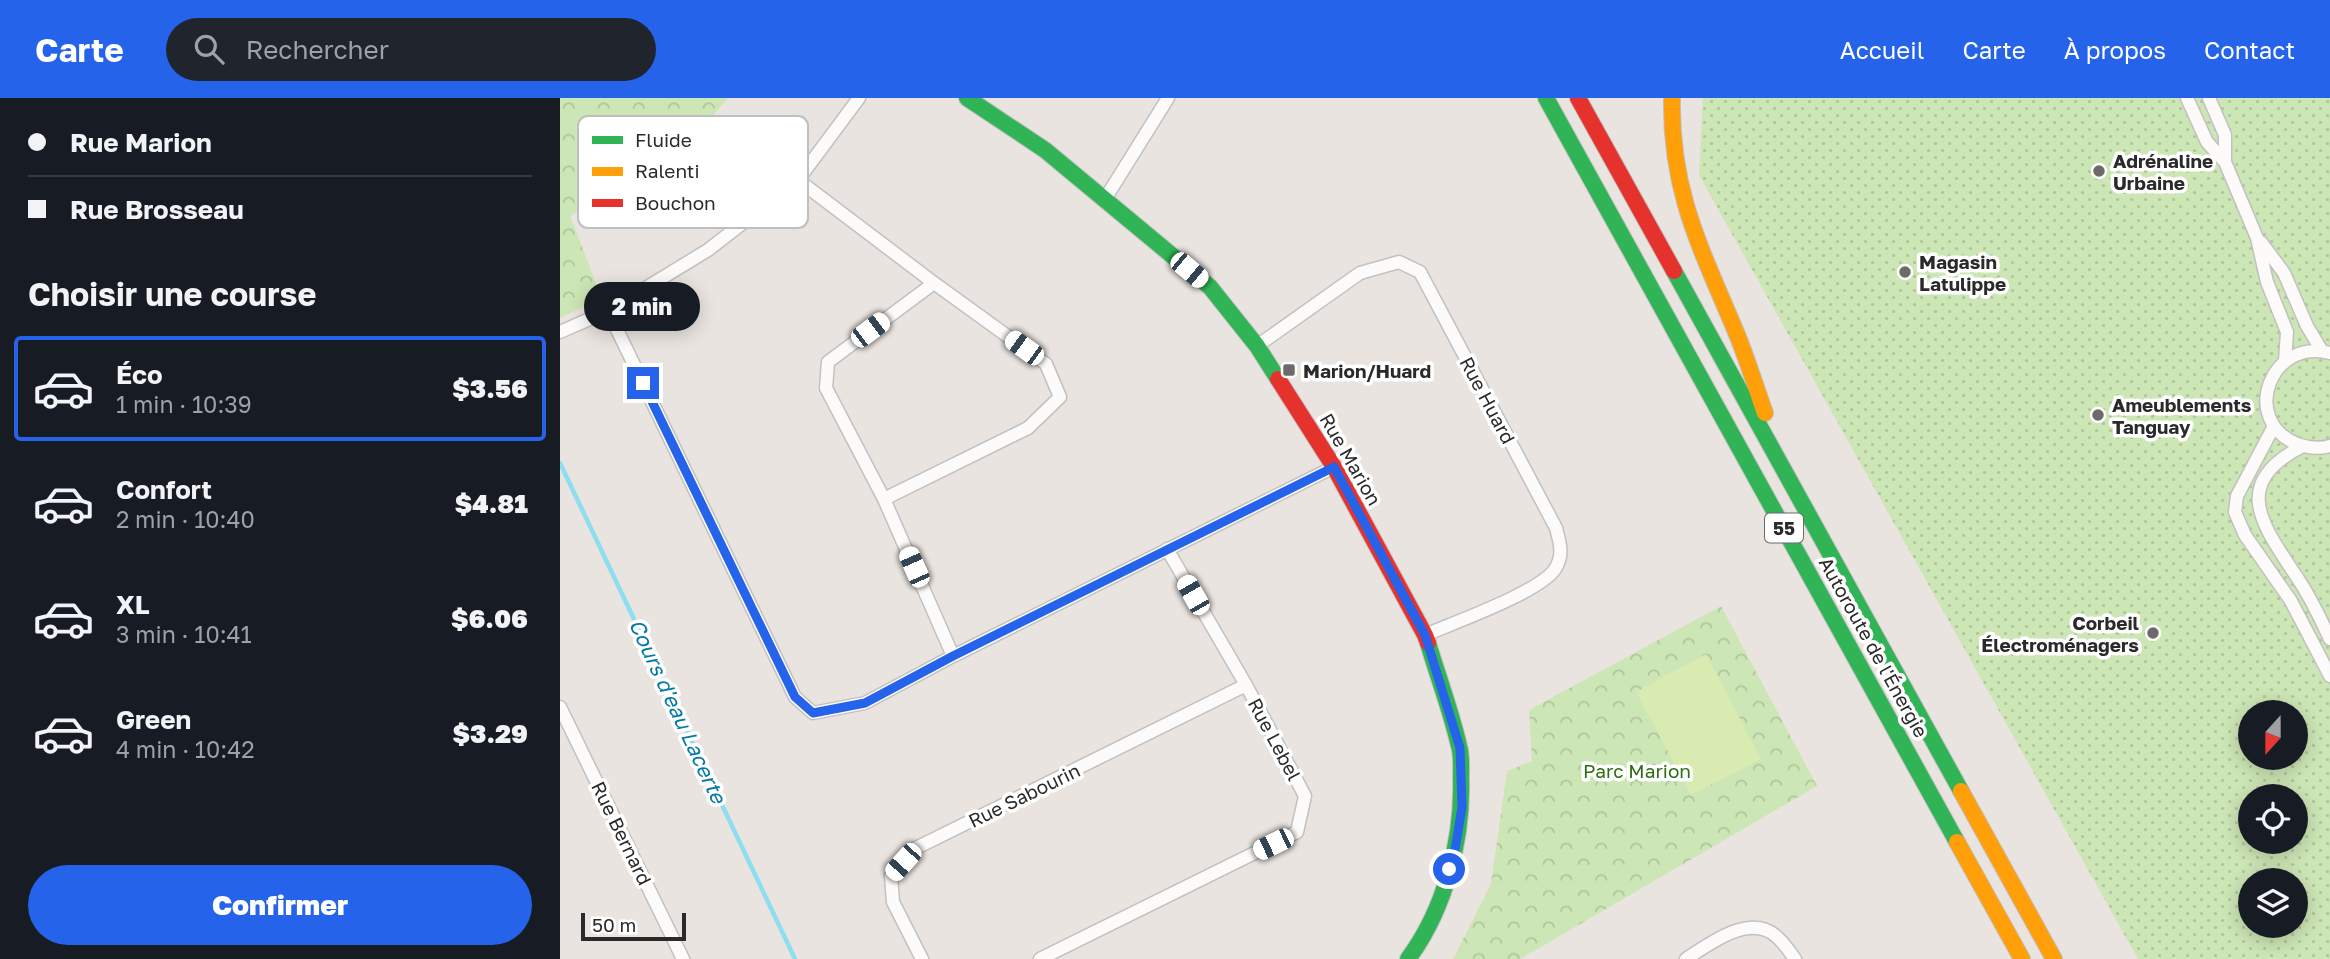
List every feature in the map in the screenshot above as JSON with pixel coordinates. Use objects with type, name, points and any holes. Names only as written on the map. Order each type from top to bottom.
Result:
[{"type":"main road","name":"Rue Marion","points":[[967,98],[1045,150],[1210,288],[1257,345],[1334,467],[1425,635],[1460,748],[1462,807],[1455,850],[1437,907],[1423,939],[1408,959]]},
{"type":"main road","name":"Autoroute de l'Énergie","points":[[1546,98],[2022,959]]},
{"type":"main road","name":"Autoroute de l'Énergie","points":[[1578,98],[2054,959]]},
{"type":"main road","points":[[1672,98],[1672,147],[1684,206],[1701,253],[1740,341],[1788,480]]},
{"type":"street","points":[[808,167],[859,98]]},
{"type":"street","points":[[1105,199],[1168,98]]},
{"type":"street","points":[[2187,98],[2207,142],[2225,162],[2257,238],[2267,282],[2287,330],[2285,361]]},
{"type":"street","points":[[2209,98],[2225,135],[2225,162]]},
{"type":"street","points":[[808,188],[1046,364],[1059,397],[1028,428],[884,499]]},
{"type":"street","points":[[560,332],[608,311],[708,250],[736,228]]},
{"type":"street","points":[[2257,238],[2284,273],[2307,326],[2326,352]]},
{"type":"street","name":"Rue Huard","points":[[1257,345],[1360,273],[1399,261],[1420,272],[1556,528],[1562,551],[1554,571],[1522,594],[1425,635]]},
{"type":"street","points":[[934,283],[828,362],[826,388],[884,499],[953,656]]},
{"type":"street","points":[[608,311],[795,697],[813,713],[865,703],[953,656],[1334,467]]},
{"type":"street","points":[[2326,352],[2305,352],[2285,361],[2273,375],[2267,393],[2267,407],[2274,426],[2282,436],[2303,446],[2328,449]]},
{"type":"street","points":[[2274,426],[2237,496],[2235,512],[2248,540],[2291,601],[2330,676]]},
{"type":"street","points":[[2303,446],[2280,459],[2271,469],[2260,488],[2258,504],[2269,532],[2307,592],[2330,639]]},
{"type":"street","name":"Rue Lebel","points":[[1040,959],[1297,832],[1305,796],[1246,685],[1167,549]]},
{"type":"street","name":"Rue Sabourin","points":[[922,959],[893,902],[891,876],[916,848],[1246,685]]},
{"type":"street","name":"Rue Bernard","points":[[560,707],[683,959]]},
{"type":"street","points":[[1686,959],[1726,934],[1751,927],[1776,935],[1795,959]]},
{"type":"green space","points":[[560,98],[728,98],[713,116],[578,116],[578,211],[570,216],[602,298],[560,318]]},
{"type":"green space","points":[[1703,98],[2330,98],[2330,959],[2138,959],[1699,175]]},
{"type":"green space","name":"Parc Marion","points":[[1721,606],[1817,786],[1520,959],[1453,959],[1491,884],[1507,771],[1532,761],[1529,710]]},
{"type":"green space","points":[[1706,654],[1761,759],[1691,795],[1636,692]]},
{"type":"waterway","name":"Cours d'eau Lacerte","points":[[560,463],[795,959]]},
{"type":"traffic: fast","points":[[967,98],[1045,150],[1210,287],[1257,346],[1278,379]]},
{"type":"traffic: fast","points":[[1546,98],[1957,842]]},
{"type":"traffic: fast","points":[[1674,271],[1961,791]]},
{"type":"traffic: fast","points":[[1408,959],[1442,896],[1455,849],[1461,802],[1460,750],[1428,643]]},
{"type":"traffic: slow","points":[[1672,98],[1677,164],[1691,222],[1738,337],[1765,413]]},
{"type":"traffic: slow","points":[[1961,791],[2054,959]]},
{"type":"traffic: slow","points":[[1957,842],[2022,959]]},
{"type":"traffic: jam","points":[[1578,98],[1674,271]]},
{"type":"traffic: jam","points":[[1278,379],[1334,467],[1428,643]]},
{"type":"place","name":"Adrénaline Urbaine","points":[[2099,171]]},
{"type":"place","name":"Magasin Latulippe","points":[[1905,272]]},
{"type":"place","name":"Marion/Huard","points":[[1289,370]]},
{"type":"place","name":"Ameublements Tanguay","points":[[2098,415]]},
{"type":"place","name":"Corbeil Électroménagers","points":[[2153,633]]},
{"type":"route","points":[[643,383],[795,697],[813,713],[865,703],[953,656],[1334,467],[1425,635],[1460,748],[1462,807],[1449,869]]}]
